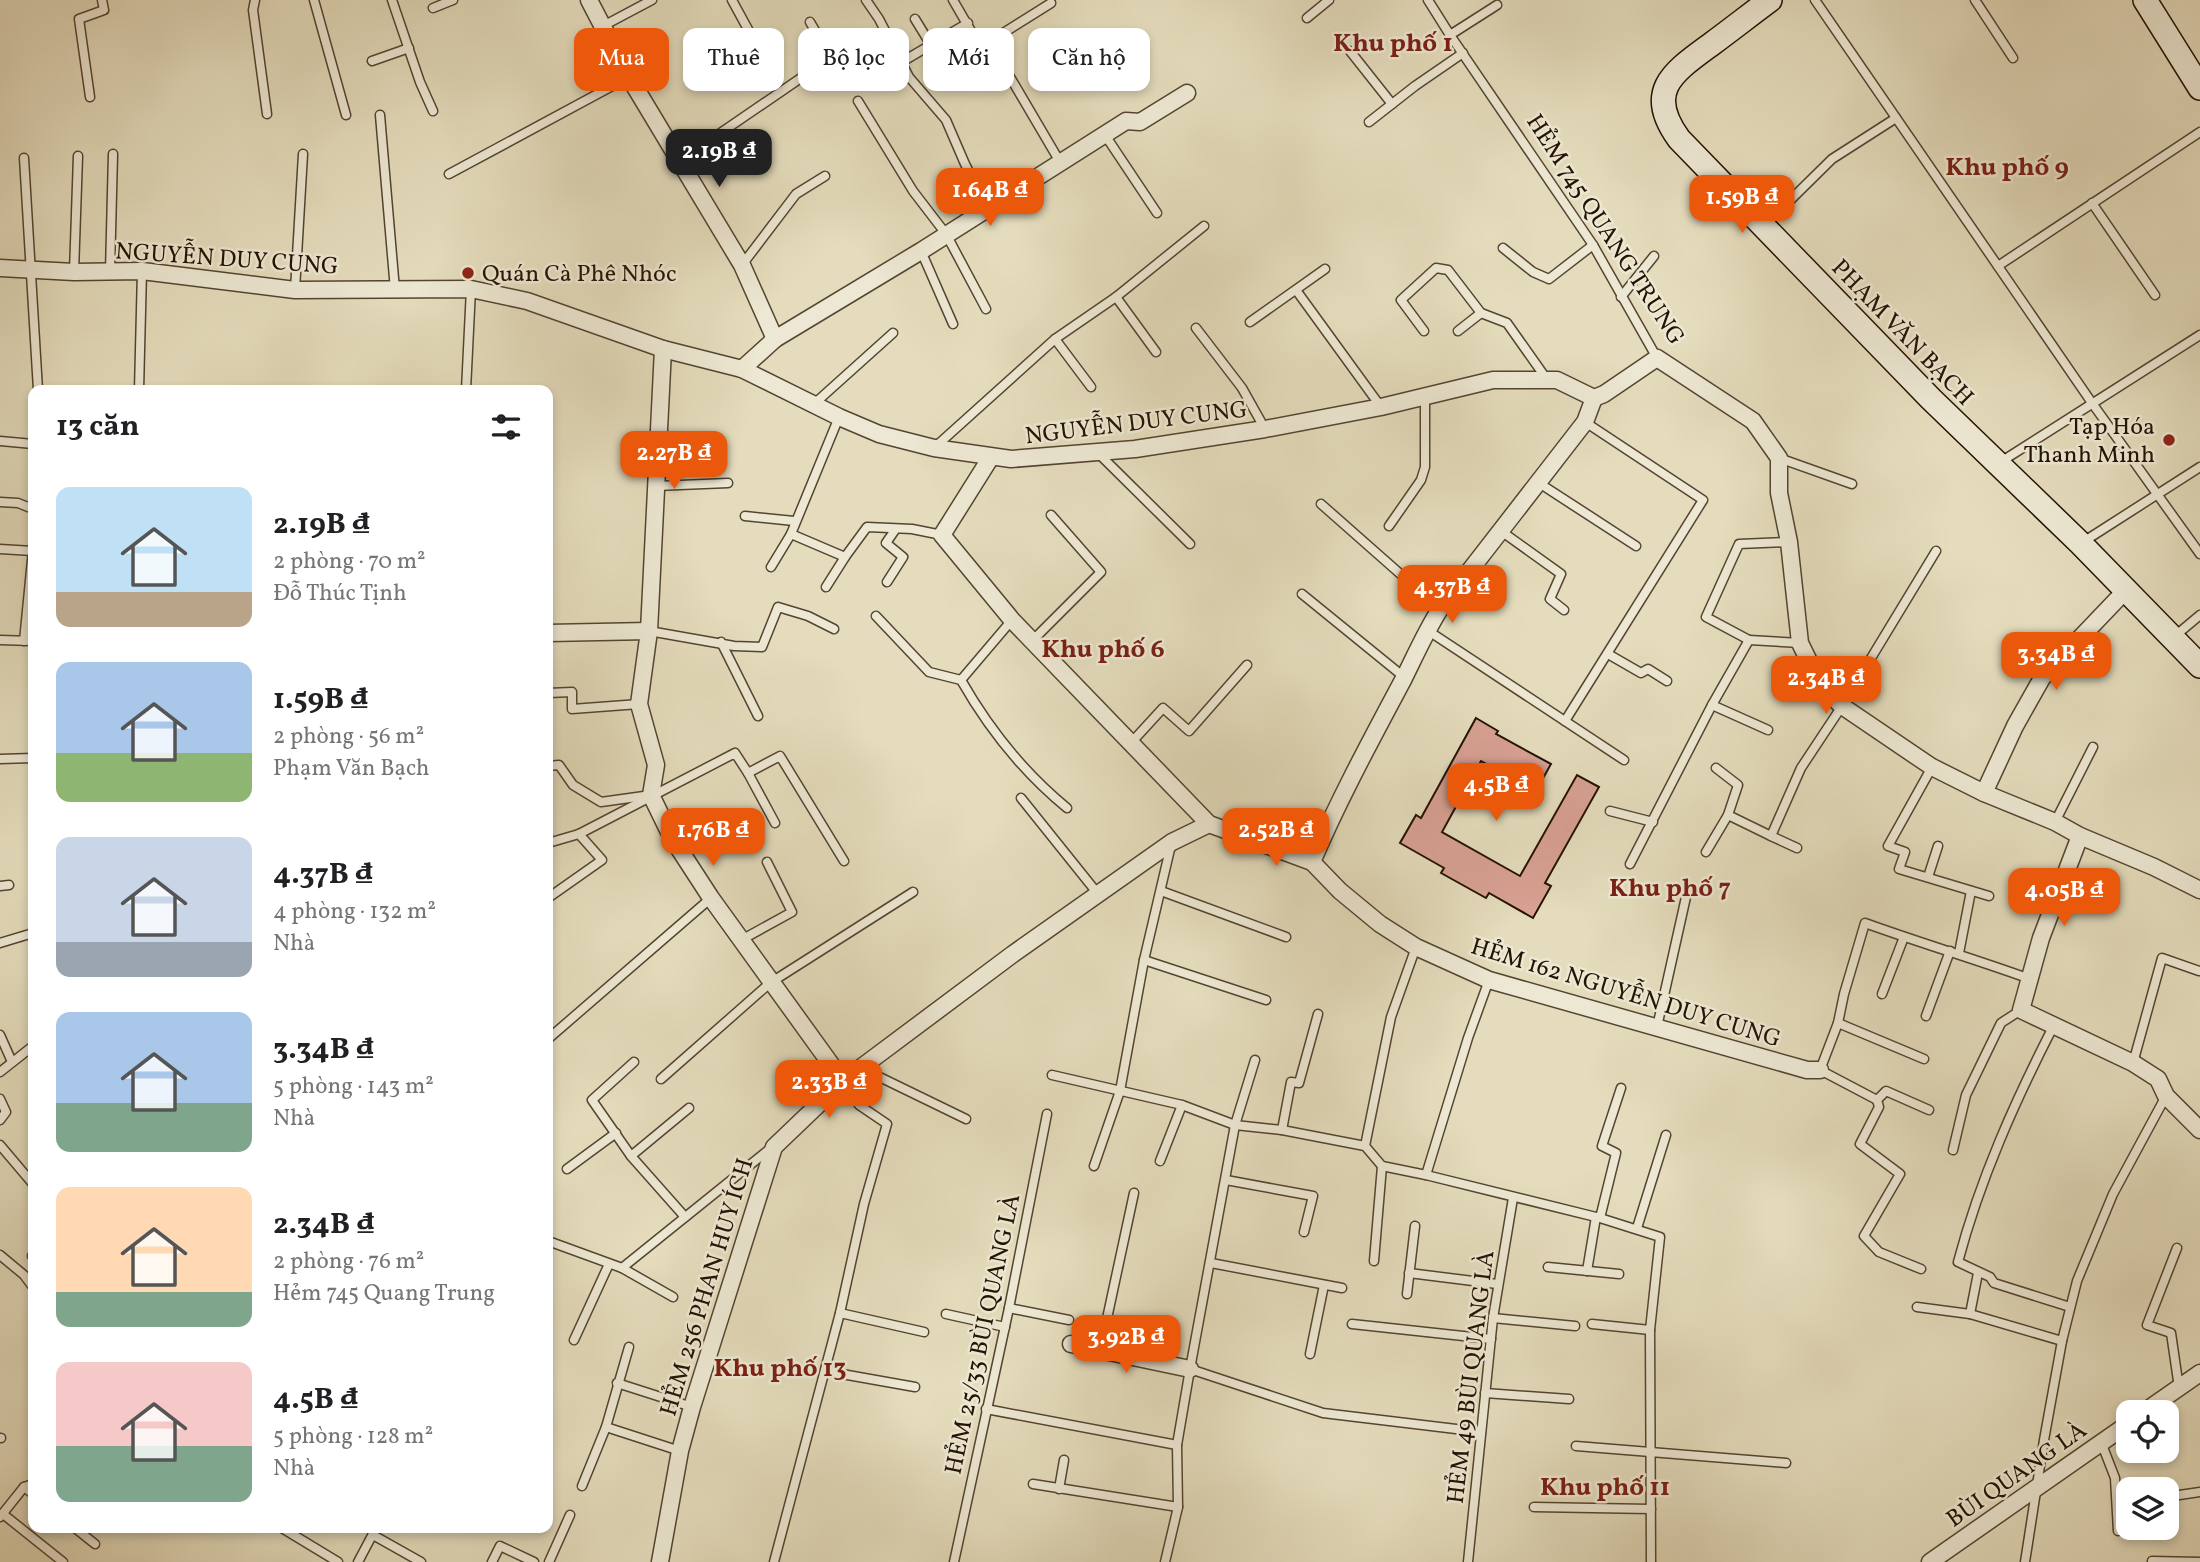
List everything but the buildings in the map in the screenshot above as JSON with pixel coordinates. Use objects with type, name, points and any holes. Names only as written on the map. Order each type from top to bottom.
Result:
[{"type":"street","points":[[589,0],[603,26]]},
{"type":"street","name":"PHẠM VĂN BẠCH","points":[[1770,0],[1675,71],[1669,81],[1664,103],[1667,123],[1679,139],[1931,400],[2080,543],[2200,666]]},
{"type":"street","points":[[2145,0],[2200,88]]},
{"type":"street","points":[[638,91],[742,265],[775,339]]},
{"type":"street","points":[[742,369],[775,339],[921,251],[1126,121],[1140,122],[1186,93]]},
{"type":"street","name":"NGUYỄN DUY CUNG","points":[[0,268],[74,272],[142,271],[295,290],[471,289],[527,301],[663,349],[742,369],[879,434],[934,448],[1024,460],[1135,449],[1265,429],[1381,407],[1493,380],[1557,380],[1594,398]]},
{"type":"street","points":[[663,349],[649,631],[639,704],[656,765],[651,795],[672,838],[711,898],[843,1081]]},
{"type":"street","points":[[1312,862],[1357,763],[1440,609],[1585,422],[1594,398],[1657,358]]},
{"type":"street","name":"HẺM 745 QUANG TRUNG","points":[[1657,358],[1753,421],[1779,458]]},
{"type":"street","points":[[942,535],[991,457]]},
{"type":"street","points":[[1779,458],[1779,493],[1789,542],[1800,643],[1821,686],[1842,706],[1932,767],[1984,793],[2056,821],[2080,836],[2200,890]]},
{"type":"street","name":"HẺM 162 NGUYỄN DUY CUNG","points":[[942,535],[1012,620],[1209,824],[1312,862],[1340,891],[1380,924],[1416,947],[1489,980],[1807,1070],[1820,1070]]},
{"type":"street","points":[[1984,793],[2015,726],[2042,678],[2126,590]]},
{"type":"street","points":[[553,633],[649,631]]},
{"type":"street","name":"HẺM 256 PHAN HUY ÍCH","points":[[660,1562],[680,1451],[692,1407],[774,1147],[843,1081],[1172,842],[1209,824]]},
{"type":"street","points":[[2080,836],[2041,938],[2021,1010],[2133,1063],[2158,1079],[2166,1096],[2200,1130]]},
{"type":"street","points":[[1071,1344],[1190,1369]]},
{"type":"street","points":[[2162,1400],[2200,1373]]},
{"type":"street","name":"BÙI QUANG LÀ","points":[[1930,1562],[2116,1432]]},
{"type":"lane","points":[[90,97],[79,19],[104,10],[102,0]]},
{"type":"lane","points":[[255,0],[253,10],[267,114]]},
{"type":"lane","points":[[314,0],[346,115]]},
{"type":"lane","points":[[392,0],[433,111]]},
{"type":"lane","points":[[433,8],[453,0]]},
{"type":"lane","points":[[603,26],[652,0]]},
{"type":"lane","points":[[732,0],[747,28]]},
{"type":"lane","points":[[866,0],[884,28]]},
{"type":"lane","points":[[953,0],[971,28]]},
{"type":"lane","points":[[1307,18],[1329,0]]},
{"type":"lane","name":"HẺM 745 QUANG TRUNG","points":[[1429,0],[1593,245],[1657,358]]},
{"type":"lane","points":[[1815,0],[2092,403],[2200,554]]},
{"type":"lane","points":[[1975,0],[2013,58]]},
{"type":"lane","points":[[1011,28],[1051,3]]},
{"type":"lane","points":[[1450,35],[1497,5]]},
{"type":"lane","points":[[915,19],[923,32]]},
{"type":"lane","points":[[810,22],[813,28]]},
{"type":"lane","points":[[960,28],[968,23]]},
{"type":"lane","points":[[372,61],[409,48]]},
{"type":"lane","points":[[1350,51],[1392,104]]},
{"type":"lane","points":[[1369,122],[1415,86],[1463,54]]},
{"type":"lane","points":[[909,77],[946,120],[987,208]]},
{"type":"lane","points":[[681,160],[798,80]]},
{"type":"lane","points":[[1014,84],[1060,162]]},
{"type":"lane","points":[[449,174],[603,91]]},
{"type":"lane","points":[[858,101],[913,191],[946,234],[985,309]]},
{"type":"lane","points":[[380,114],[395,290]]},
{"type":"lane","points":[[1764,227],[1832,159],[1896,118]]},
{"type":"lane","points":[[1998,266],[2200,132]]},
{"type":"lane","points":[[1105,135],[1157,213]]},
{"type":"lane","points":[[110,272],[113,154]]},
{"type":"lane","points":[[295,290],[303,154]]},
{"type":"lane","points":[[74,272],[78,156]]},
{"type":"lane","points":[[24,158],[38,385]]},
{"type":"lane","points":[[742,265],[796,194],[825,176]]},
{"type":"lane","points":[[2092,203],[2155,295]]},
{"type":"lane","points":[[934,448],[1055,339],[1116,297],[1204,226]]},
{"type":"lane","points":[[1503,248],[1533,272],[1549,279],[1593,245]]},
{"type":"lane","points":[[921,251],[953,324]]},
{"type":"lane","points":[[1621,297],[1654,256]]},
{"type":"lane","points":[[1424,331],[1401,300],[1436,268],[1448,271],[1482,313],[1507,323],[1548,381]]},
{"type":"lane","points":[[1250,322],[1325,269]]},
{"type":"lane","points":[[139,385],[142,271]]},
{"type":"lane","points":[[466,385],[471,289]]},
{"type":"lane","points":[[1296,290],[1381,407]]},
{"type":"lane","points":[[1116,297],[1156,352]]},
{"type":"lane","points":[[1458,331],[1482,313]]},
{"type":"lane","points":[[1196,328],[1241,388],[1265,429]]},
{"type":"lane","points":[[814,404],[893,333]]},
{"type":"lane","points":[[1998,463],[2200,335]]},
{"type":"lane","points":[[1055,339],[1091,387]]},
{"type":"lane","points":[[1389,526],[1421,481],[1425,467],[1425,397]]},
{"type":"lane","points":[[771,567],[791,534],[794,521],[839,417]]},
{"type":"lane","points":[[1565,721],[1703,500],[1585,422]]},
{"type":"lane","points":[[0,441],[28,444]]},
{"type":"lane","points":[[1098,453],[1190,544]]},
{"type":"lane","points":[[1779,458],[1852,484]]},
{"type":"lane","points":[[2080,543],[2200,467]]},
{"type":"lane","points":[[656,486],[728,483]]},
{"type":"lane","points":[[1539,483],[1636,546]]},
{"type":"lane","points":[[0,502],[18,503],[28,507]]},
{"type":"lane","points":[[1321,504],[1440,609]]},
{"type":"lane","points":[[1033,640],[1101,572],[1051,515]]},
{"type":"lane","points":[[745,516],[794,521]]},
{"type":"lane","points":[[826,587],[867,527],[912,529],[942,535]]},
{"type":"lane","points":[[887,582],[902,557],[886,543],[895,530]]},
{"type":"lane","points":[[1501,531],[1561,574],[1550,599],[1564,610]]},
{"type":"lane","points":[[791,534],[845,557]]},
{"type":"lane","points":[[1789,542],[1739,544],[1706,617],[1749,639],[1800,643]]},
{"type":"lane","points":[[0,549],[28,551]]},
{"type":"lane","points":[[1771,836],[1801,768],[1936,551]]},
{"type":"lane","points":[[1302,594],[1404,677]]},
{"type":"lane","points":[[649,631],[734,646],[762,647],[778,607],[808,616],[834,629]]},
{"type":"lane","points":[[876,615],[929,672],[961,680],[982,715],[1029,775],[1067,808]]},
{"type":"lane","points":[[2172,638],[2200,615]]},
{"type":"lane","points":[[961,680],[1012,620]]},
{"type":"lane","points":[[1427,629],[1624,760]]},
{"type":"lane","points":[[1630,864],[1749,639]]},
{"type":"lane","points":[[0,640],[28,641]]},
{"type":"lane","points":[[721,642],[758,716]]},
{"type":"lane","points":[[1608,654],[1641,673],[1648,668],[1667,681]]},
{"type":"lane","points":[[1130,744],[1163,708],[1189,731],[1247,665]]},
{"type":"lane","points":[[553,693],[572,692],[572,709],[639,704]]},
{"type":"lane","points":[[1712,705],[1768,730]]},
{"type":"lane","points":[[2056,821],[2094,747]]},
{"type":"lane","points":[[553,842],[579,834],[735,753],[775,823]]},
{"type":"lane","points":[[748,773],[779,756],[844,860]]},
{"type":"lane","points":[[0,759],[28,758]]},
{"type":"lane","points":[[553,765],[559,765],[573,785],[601,802],[651,795]]},
{"type":"lane","points":[[1932,767],[1888,846],[1905,852],[1899,869],[1989,896]]},
{"type":"lane","points":[[1706,852],[1728,815],[1738,785],[1716,768]]},
{"type":"lane","points":[[1021,798],[1098,894]]},
{"type":"lane","points":[[1610,811],[1653,822]]},
{"type":"lane","points":[[1728,815],[1797,848]]},
{"type":"lane","points":[[553,894],[602,860],[579,834]]},
{"type":"lane","points":[[1094,1166],[1120,1091],[1144,960],[1172,842]]},
{"type":"lane","points":[[1928,877],[1938,846]]},
{"type":"lane","points":[[743,939],[792,912],[767,863]]},
{"type":"lane","points":[[1657,1027],[1688,888]]},
{"type":"lane","points":[[1161,891],[1286,937]]},
{"type":"lane","points":[[1959,953],[1971,891]]},
{"type":"lane","points":[[661,1079],[770,982],[913,892]]},
{"type":"lane","points":[[553,1035],[711,898]]},
{"type":"lane","points":[[1820,1070],[1838,1023],[1865,923],[1959,953],[2031,980]]},
{"type":"lane","points":[[0,943],[28,935]]},
{"type":"lane","points":[[1882,994],[1904,937]]},
{"type":"lane","points":[[1365,1146],[1391,1017],[1416,947]]},
{"type":"lane","points":[[1926,1016],[1950,951]]},
{"type":"lane","points":[[2133,1063],[2162,958],[2199,971]]},
{"type":"lane","points":[[1144,960],[1266,1000]]},
{"type":"lane","points":[[1426,1175],[1468,1038],[1489,980]]},
{"type":"lane","points":[[1953,1150],[1966,1096],[2001,1023],[2021,1010]]},
{"type":"lane","points":[[1282,1130],[1291,1082],[1299,1083],[1318,1014]]},
{"type":"lane","points":[[1838,1023],[1924,1059]]},
{"type":"lane","points":[[2054,1025],[2015,1102],[1970,1217],[1958,1262],[1990,1277],[1994,1283],[2070,1307]]},
{"type":"lane","points":[[0,1035],[12,1062]]},
{"type":"lane","points":[[0,1072],[28,1050]]},
{"type":"lane","points":[[1165,1562],[1178,1507],[1177,1445],[1190,1369],[1235,1125],[1255,1060]]},
{"type":"lane","points":[[635,1062],[592,1100],[631,1156],[685,1217]]},
{"type":"lane","points":[[861,1068],[966,1119]]},
{"type":"lane","name":"HẺM 162 NGUYỄN DUY CUNG","points":[[1820,1070],[1877,1100]]},
{"type":"lane","points":[[1052,1075],[1182,1105],[1235,1125],[1282,1130],[1365,1146],[1382,1166],[1598,1218],[1660,1237],[1650,1330],[1651,1562]]},
{"type":"lane","points":[[774,1562],[840,1313],[864,1204],[887,1124],[859,1105],[843,1081]]},
{"type":"lane","points":[[1587,1271],[1616,1153],[1602,1146],[1621,1088]]},
{"type":"lane","points":[[1921,1269],[1879,1252],[1864,1236],[1900,1174],[1860,1144],[1880,1107],[1877,1100],[1886,1091],[1929,1110]]},
{"type":"lane","points":[[2025,1562],[2043,1440],[2062,1341],[2077,1281],[2113,1194],[2166,1096]]},
{"type":"lane","points":[[0,1099],[6,1112],[0,1121]]},
{"type":"lane","points":[[1160,1161],[1182,1105]]},
{"type":"lane","points":[[631,1156],[689,1108]]},
{"type":"lane","name":"HẺM 25/33 BÙI QUANG LÀ","points":[[954,1562],[1009,1308],[1047,1114]]},
{"type":"lane","points":[[567,1169],[616,1133]]},
{"type":"lane","points":[[1637,1228],[1667,1135]]},
{"type":"lane","points":[[0,1145],[28,1178]]},
{"type":"lane","points":[[622,1268],[774,1147]]},
{"type":"lane","points":[[1374,1261],[1382,1166]]},
{"type":"lane","points":[[1226,1180],[1313,1196],[1304,1232]]},
{"type":"lane","points":[[1100,1351],[1134,1193]]},
{"type":"lane","name":"HẺM 49 BÙI QUANG LÀ","points":[[1468,1562],[1497,1284],[1513,1198]]},
{"type":"lane","points":[[1407,1294],[1415,1226]]},
{"type":"lane","points":[[553,1243],[622,1268],[673,1297]]},
{"type":"lane","points":[[2176,1248],[2147,1325],[2171,1333],[2179,1388]]},
{"type":"lane","points":[[0,1255],[28,1280]]},
{"type":"lane","points":[[1211,1263],[1342,1288]]},
{"type":"lane","points":[[574,1340],[609,1264]]},
{"type":"lane","points":[[1548,1267],[1619,1274]]},
{"type":"lane","points":[[1409,1273],[1497,1284]]},
{"type":"lane","points":[[1970,1314],[1978,1273]]},
{"type":"lane","points":[[1310,1354],[1324,1285]]},
{"type":"lane","points":[[1917,1307],[1970,1314],[2062,1341]]},
{"type":"lane","points":[[1009,1308],[1069,1320]]},
{"type":"lane","points":[[840,1313],[924,1332]]},
{"type":"lane","points":[[946,1314],[1005,1326]]},
{"type":"lane","points":[[1493,1318],[1575,1326]]},
{"type":"lane","points":[[1352,1324],[1491,1339]]},
{"type":"lane","points":[[1592,1324],[1650,1330]]},
{"type":"lane","points":[[582,1486],[606,1427],[629,1347]]},
{"type":"lane","points":[[1190,1369],[1323,1413],[1481,1432]]},
{"type":"lane","points":[[825,1371],[915,1387]]},
{"type":"lane","points":[[617,1383],[692,1407]]},
{"type":"lane","points":[[1485,1393],[1569,1399]]},
{"type":"lane","points":[[986,1409],[1177,1445]]},
{"type":"lane","points":[[606,1427],[680,1451]]},
{"type":"lane","points":[[2101,1443],[2115,1478],[2116,1496]]},
{"type":"lane","points":[[1576,1446],[1786,1463]]},
{"type":"lane","points":[[1059,1489],[1064,1460]]},
{"type":"lane","points":[[1033,1484],[1178,1507]]},
{"type":"lane","points":[[28,1487],[1,1515],[63,1562]]},
{"type":"lane","points":[[2179,1495],[2200,1492]]},
{"type":"lane","points":[[1534,1507],[1651,1509]]},
{"type":"lane","points":[[549,1562],[570,1515]]},
{"type":"lane","points":[[81,1533],[95,1544]]},
{"type":"lane","points":[[290,1533],[338,1562]]},
{"type":"lane","points":[[358,1562],[373,1533]]},
{"type":"lane","points":[[376,1533],[421,1562]]},
{"type":"lane","points":[[492,1562],[500,1546],[534,1562]]},
{"type":"lane","points":[[2152,1562],[2200,1562]]},
{"type":"place","name":"Quán Cà Phê Nhóc","points":[[468,273]]},
{"type":"place","name":"Tạp Hóa Thanh Minh","points":[[2169,440]]},
{"type":"district","name":"Khu phố 1","points":[[1393,42]]},
{"type":"district","name":"Khu phố 9","points":[[2007,166]]},
{"type":"district","name":"Khu phố 6","points":[[1103,648]]},
{"type":"district","name":"Khu phố 7","points":[[1670,887]]},
{"type":"district","name":"Khu phố 13","points":[[780,1367]]},
{"type":"district","name":"Khu phố 11","points":[[1605,1486]]}]
